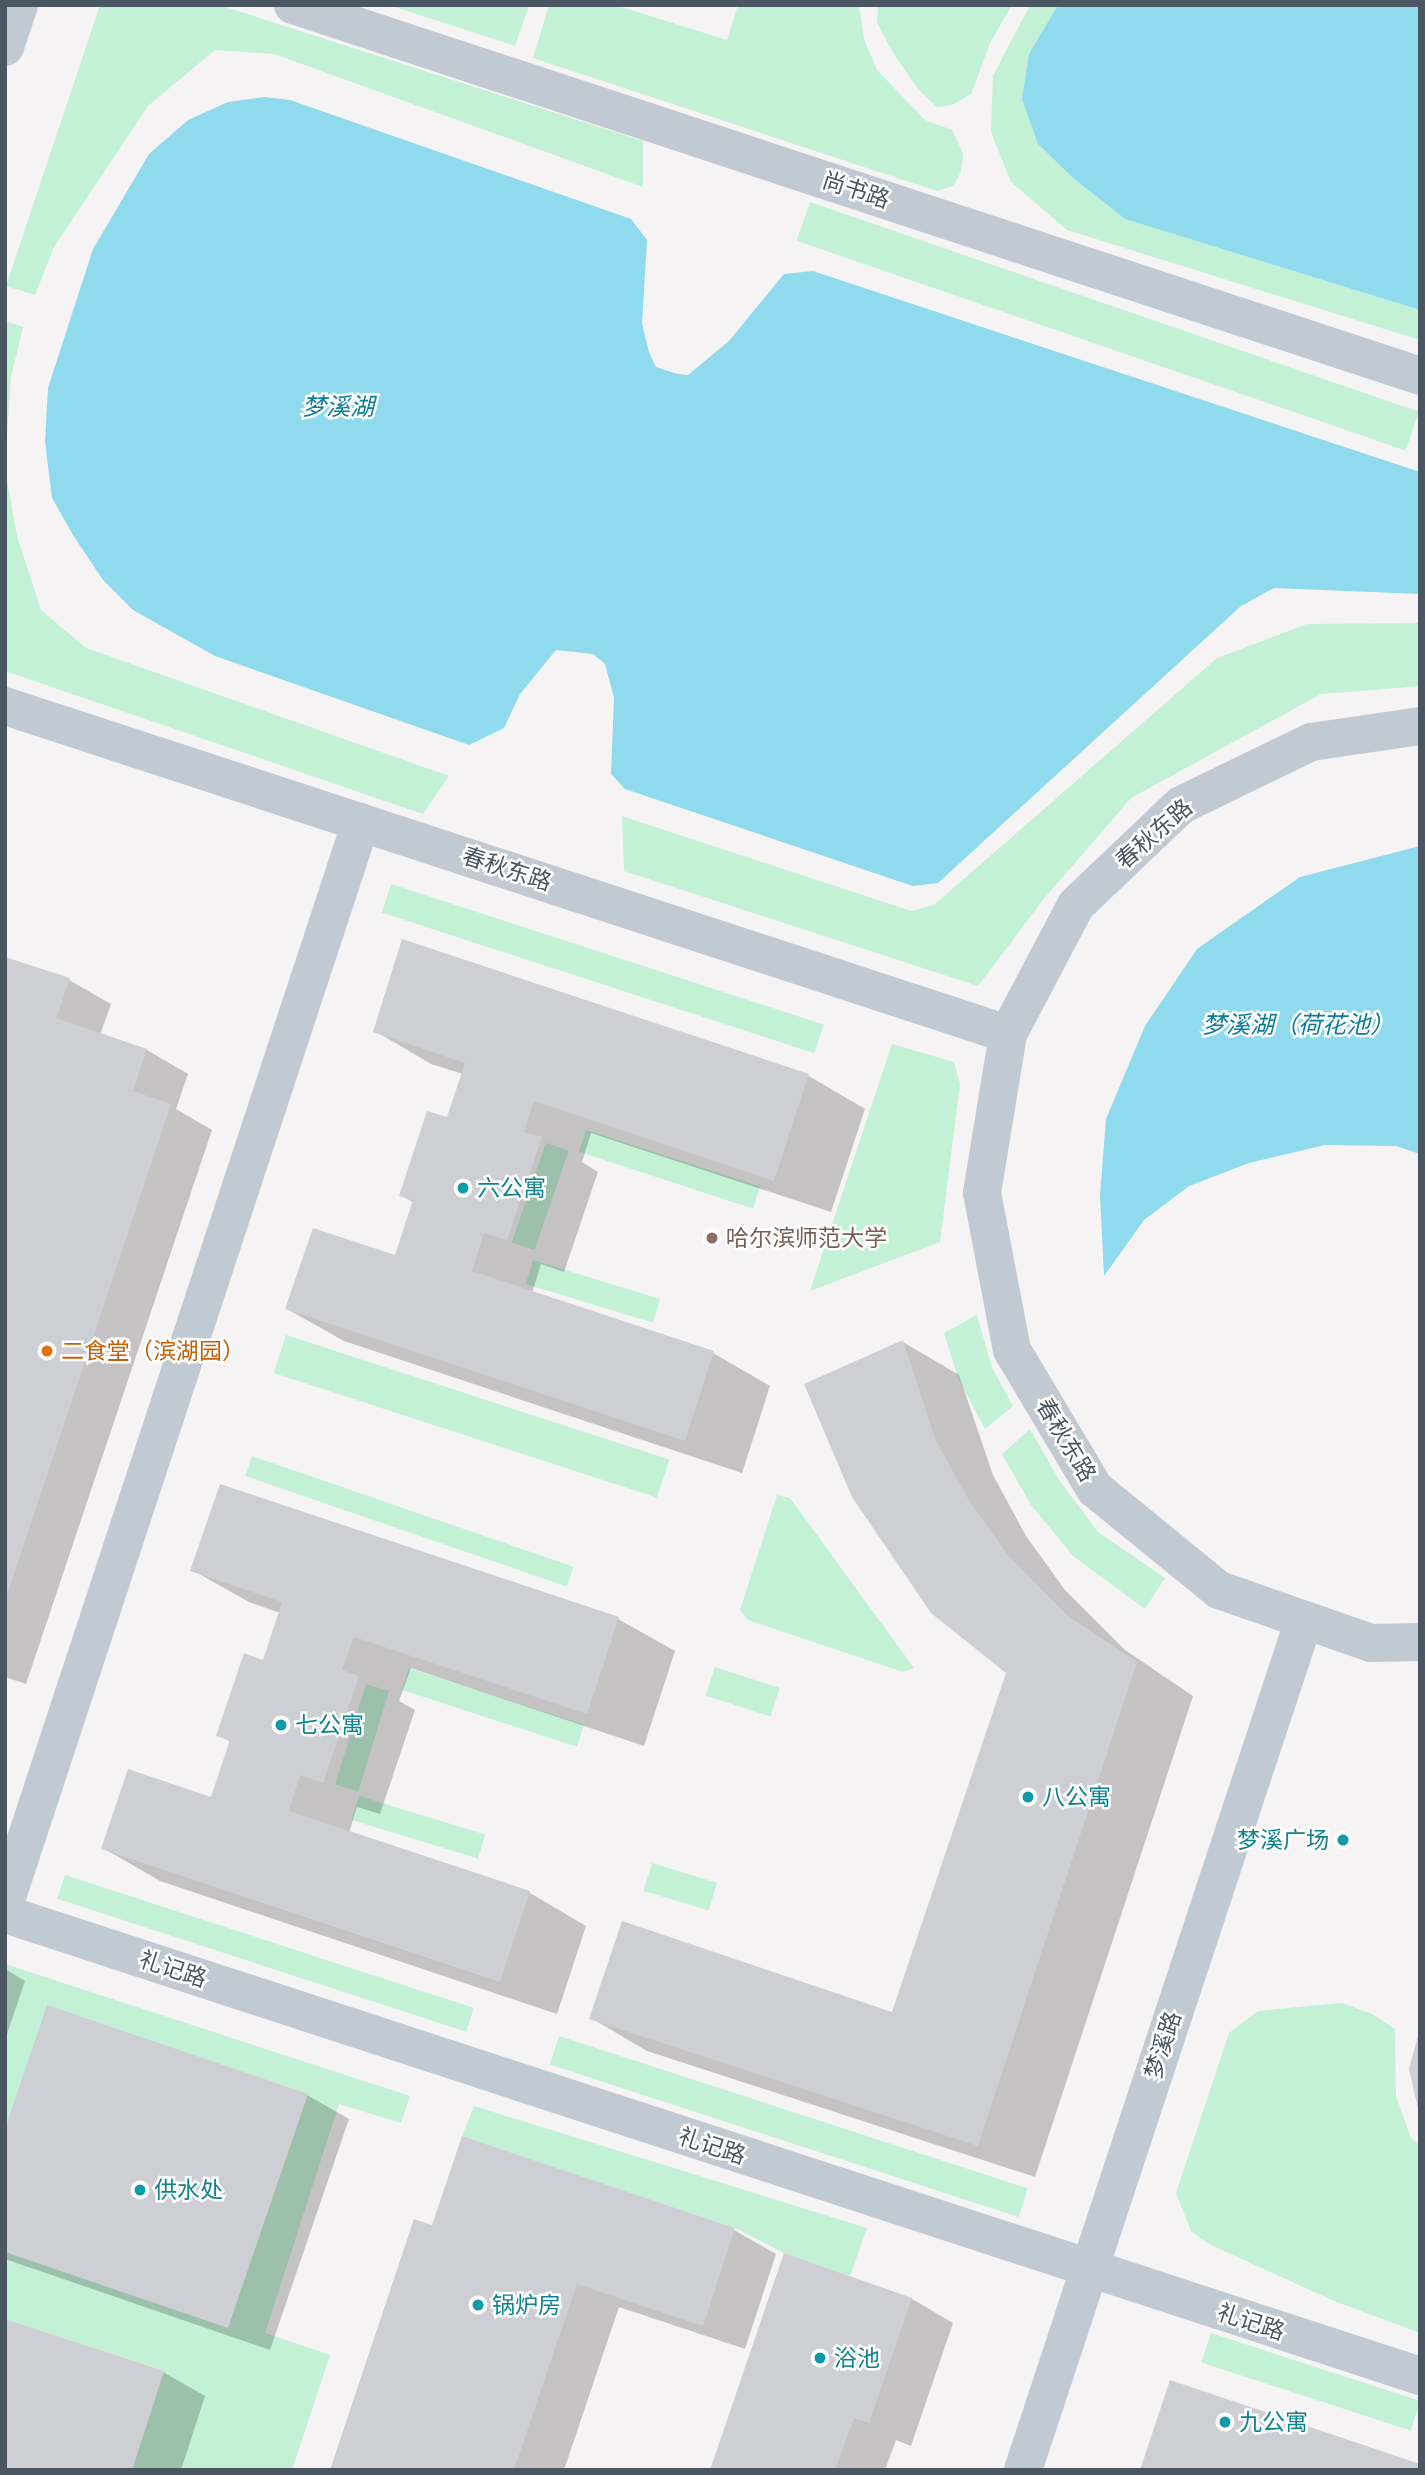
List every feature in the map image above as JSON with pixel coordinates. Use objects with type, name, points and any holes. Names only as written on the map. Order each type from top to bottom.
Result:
[{"type":"lane","points":[[5,47],[19,5]]},
{"type":"lane","name":"尚书路","points":[[293,5],[1420,376]]},
{"type":"lane","name":"春秋东路","points":[[5,706],[1008,1034]]},
{"type":"lane","name":"春秋东路","points":[[1420,726],[1311,742],[1181,805],[1076,905],[1008,1034],[982,1193],[1012,1350],[1095,1489],[1219,1590],[1371,1643],[1420,1642]]},
{"type":"lane","points":[[5,1903],[361,822]]},
{"type":"lane","name":"梦溪路","points":[[1023,2470],[1304,1620]]},
{"type":"lane","name":"礼记路","points":[[5,1914],[1420,2376]]},
{"type":"green space","points":[[100,5],[219,5],[643,141],[643,187],[274,54],[215,50],[148,106],[54,247],[35,295],[6,286]]},
{"type":"green space","points":[[389,5],[529,5],[515,46]]},
{"type":"green space","points":[[549,5],[615,5],[727,40],[738,5],[859,5],[864,39],[877,70],[925,120],[952,130],[963,153],[961,172],[953,186],[937,191],[533,58]]},
{"type":"green space","points":[[878,5],[1012,5],[990,43],[971,94],[952,105],[937,107],[917,88],[894,54],[877,23]]},
{"type":"green space","points":[[1030,5],[1058,5],[1029,54],[1038,144],[1073,178],[1125,219],[1420,310],[1420,340],[1067,230],[1011,182],[991,132],[993,76]]},
{"type":"green space","points":[[810,202],[1419,412],[1406,450],[797,241]]},
{"type":"green space","points":[[5,321],[23,327],[11,377],[5,465]]},
{"type":"green space","points":[[5,468],[17,536],[41,610],[86,648],[449,776],[423,814],[5,671]]},
{"type":"green space","points":[[1420,623],[1420,686],[1321,694],[1131,798],[1042,901],[978,986],[624,871],[622,816],[911,911],[934,905],[1217,658],[1307,624]]},
{"type":"green space","points":[[391,884],[824,1025],[814,1053],[382,913]]},
{"type":"green space","points":[[892,1044],[954,1062],[960,1084],[940,1242],[810,1291]]},
{"type":"green space","points":[[586,1130],[760,1187],[753,1208],[579,1152]]},
{"type":"green space","points":[[546,1143],[569,1151],[535,1250],[512,1242]]},
{"type":"green space","points":[[533,1260],[660,1299],[653,1323],[526,1284]]},
{"type":"green space","points":[[977,1315],[992,1368],[1013,1406],[985,1429],[958,1378],[944,1333]]},
{"type":"green space","points":[[286,1335],[669,1460],[657,1498],[274,1373]]},
{"type":"green space","points":[[1030,1429],[1059,1480],[1098,1532],[1165,1578],[1145,1609],[1073,1556],[1031,1505],[1002,1454]]},
{"type":"green space","points":[[252,1456],[573,1567],[567,1587],[245,1476]]},
{"type":"green space","points":[[777,1495],[790,1498],[914,1668],[903,1672],[748,1620],[740,1610]]},
{"type":"green space","points":[[715,1667],[780,1688],[770,1717],[706,1696]]},
{"type":"green space","points":[[409,1668],[584,1725],[577,1747],[402,1690]]},
{"type":"green space","points":[[366,1684],[389,1691],[358,1791],[335,1784]]},
{"type":"green space","points":[[359,1796],[485,1835],[478,1859],[352,1820]]},
{"type":"green space","points":[[652,1863],[717,1883],[709,1911],[644,1891]]},
{"type":"green space","points":[[65,1875],[474,2008],[466,2032],[57,1899]]},
{"type":"green space","points":[[5,1964],[410,2096],[401,2123],[339,2104],[265,2333],[330,2355],[292,2470],[132,2470],[164,2371],[5,2319]]},
{"type":"green space","points":[[1342,2003],[1372,2014],[1395,2029],[1396,2096],[1411,2138],[1420,2146],[1420,2333],[1334,2301],[1209,2244],[1191,2231],[1176,2193],[1229,2033],[1258,2011]]},
{"type":"green space","points":[[559,2036],[1028,2188],[1019,2217],[550,2065]]},
{"type":"green space","points":[[474,2106],[867,2228],[850,2276],[784,2253],[735,2228],[462,2136]]},
{"type":"green space","points":[[1211,2333],[1420,2401],[1411,2430],[1201,2362]]},
{"type":"water","points":[[1058,5],[1420,5],[1420,310],[1125,219],[1073,178],[1038,144],[1022,99],[1029,54]]},
{"type":"water","name":"梦溪湖","points":[[265,97],[290,100],[631,219],[647,240],[642,324],[656,367],[688,375],[729,341],[784,274],[813,271],[1420,472],[1420,594],[1274,588],[1241,606],[938,883],[913,886],[625,789],[611,774],[614,698],[605,664],[593,654],[556,650],[520,694],[504,728],[469,745],[215,656],[133,610],[103,580],[73,535],[52,498],[45,442],[48,388],[93,249],[149,154],[188,120],[228,102]]},
{"type":"water","name":"梦溪湖（荷花池）","points":[[1420,846],[1420,1154],[1396,1146],[1325,1145],[1249,1163],[1189,1186],[1144,1220],[1104,1276],[1100,1195],[1106,1119],[1145,1026],[1197,949],[1300,877]]},
{"type":"building","name":"六公寓","points":[[402,939],[809,1074],[774,1181],[534,1101],[524,1132],[542,1137],[507,1240],[484,1233],[472,1271],[714,1351],[685,1441],[285,1309],[313,1228],[395,1255],[413,1200],[399,1196],[427,1111],[447,1117],[465,1063],[373,1032]]},
{"type":"building","name":"二食堂（滨湖园）","points":[[5,957],[70,978],[56,1018],[147,1049],[133,1091],[171,1104],[6,1598]]},
{"type":"building","name":"八公寓","points":[[903,1340],[936,1441],[970,1502],[1008,1555],[1068,1616],[1137,1662],[978,2146],[589,2019],[622,1921],[892,2012],[1006,1673],[931,1613],[852,1497],[804,1384]]},
{"type":"building","name":"七公寓","points":[[220,1484],[619,1617],[587,1714],[354,1637],[342,1670],[359,1676],[323,1783],[300,1775],[289,1811],[530,1891],[500,1982],[101,1849],[128,1769],[211,1797],[230,1740],[216,1736],[244,1653],[263,1660],[282,1602],[190,1571]]},
{"type":"building","name":"供水处","points":[[47,2005],[308,2094],[228,2328],[5,2252],[5,2129]]},
{"type":"building","points":[[1420,2032],[1419,2113],[1409,2069]]},
{"type":"building","name":"锅炉房","points":[[462,2136],[735,2228],[703,2326],[577,2284],[514,2470],[330,2470],[414,2219],[432,2225]]},
{"type":"building","name":"浴池","points":[[784,2253],[912,2298],[869,2423],[854,2418],[835,2470],[710,2470]]},
{"type":"building","points":[[5,2319],[164,2371],[132,2470],[5,2470]]},
{"type":"building","name":"九公寓","points":[[1170,2380],[1420,2464],[1420,2470],[1140,2470]]},
{"type":"place","name":"六公寓","points":[[463,1188]]},
{"type":"place","name":"哈尔滨师范大学","points":[[712,1238]]},
{"type":"place","name":"二食堂（滨湖园）","points":[[47,1351]]},
{"type":"place","name":"七公寓","points":[[281,1725]]},
{"type":"place","name":"八公寓","points":[[1028,1797]]},
{"type":"place","name":"梦溪广场","points":[[1343,1840]]},
{"type":"place","name":"供水处","points":[[140,2190]]},
{"type":"place","name":"锅炉房","points":[[478,2305]]},
{"type":"place","name":"浴池","points":[[820,2358]]},
{"type":"place","name":"九公寓","points":[[1225,2422]]}]
